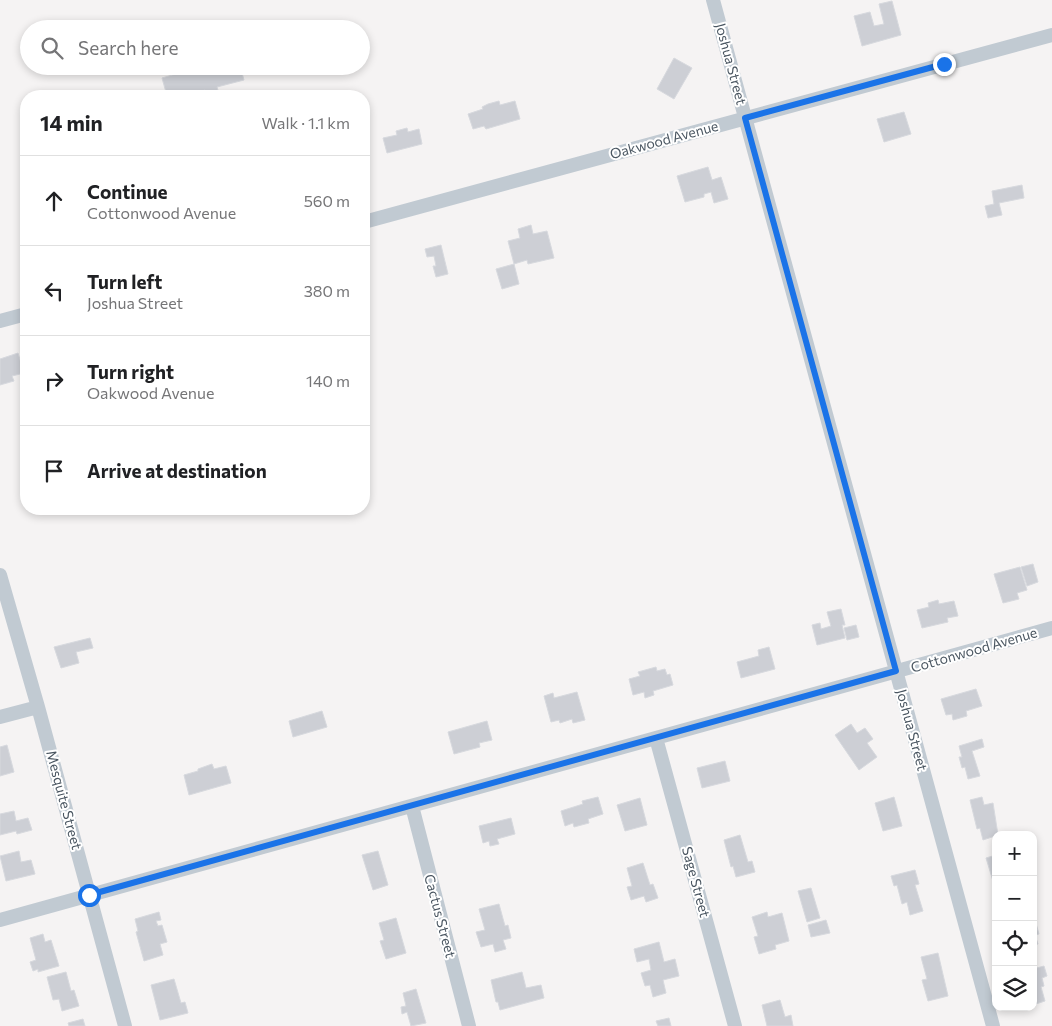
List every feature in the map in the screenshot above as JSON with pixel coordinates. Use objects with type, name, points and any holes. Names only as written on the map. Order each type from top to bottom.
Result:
[{"type":"street","name":"Joshua Street","points":[[713,0],[994,1026]]},
{"type":"street","name":"Oakwood Avenue","points":[[370,220],[1052,35]]},
{"type":"street","points":[[0,321],[20,316]]},
{"type":"street","name":"Mesquite Street","points":[[0,575],[38,706],[125,1026]]},
{"type":"street","name":"Cottonwood Avenue","points":[[0,920],[1052,628]]},
{"type":"street","points":[[0,717],[38,706]]},
{"type":"street","name":"Sage Street","points":[[656,738],[735,1026]]},
{"type":"street","name":"Cactus Street","points":[[412,806],[469,1026]]},
{"type":"building","points":[[892,1],[901,35],[862,46],[854,16],[870,12],[874,26],[884,24],[879,4]]},
{"type":"building","points":[[674,58],[692,68],[674,99],[657,89]]},
{"type":"building","points":[[172,75],[243,75],[244,80],[217,87],[218,90],[165,90],[162,78]]},
{"type":"building","points":[[499,101],[500,105],[515,101],[520,119],[486,129],[484,126],[473,129],[468,114]]},
{"type":"building","points":[[904,112],[911,134],[884,142],[877,119]]},
{"type":"building","points":[[407,128],[408,132],[419,129],[422,144],[387,153],[383,138],[397,135],[396,131]]},
{"type":"building","points":[[708,167],[712,180],[721,177],[728,199],[714,203],[711,192],[704,194],[704,197],[685,202],[677,176]]},
{"type":"building","points":[[1022,185],[1024,198],[999,203],[1002,215],[988,218],[985,206],[994,204],[992,191]]},
{"type":"building","points":[[531,225],[533,234],[547,231],[554,258],[528,264],[527,260],[514,264],[508,241],[520,238],[518,229]]},
{"type":"building","points":[[441,245],[448,274],[436,277],[433,266],[436,266],[434,256],[427,257],[425,249]]},
{"type":"building","points":[[514,264],[519,284],[502,289],[496,269]]},
{"type":"building","points":[[18,353],[20,374],[12,376],[14,381],[0,385],[0,359]]},
{"type":"building","points":[[1033,564],[1038,582],[1027,586],[1021,567]]},
{"type":"building","points":[[1020,567],[1027,590],[1017,593],[1019,599],[1003,603],[994,574]]},
{"type":"building","points":[[938,600],[939,604],[954,601],[958,616],[947,618],[948,622],[922,628],[917,610],[929,607],[928,603]]},
{"type":"building","points":[[841,609],[845,625],[842,625],[845,638],[817,645],[812,625],[820,623],[821,629],[831,626],[827,612]]},
{"type":"building","points":[[856,625],[859,637],[847,640],[844,628]]},
{"type":"building","points":[[90,638],[93,648],[76,652],[79,663],[61,668],[54,647]]},
{"type":"building","points":[[769,647],[775,669],[741,678],[737,662],[759,656],[758,650]]},
{"type":"building","points":[[656,667],[657,671],[665,669],[667,675],[670,674],[673,685],[653,691],[654,695],[645,698],[644,692],[633,695],[629,679],[640,676],[638,672]]},
{"type":"building","points":[[976,689],[982,706],[966,711],[967,716],[953,720],[952,714],[946,715],[941,699]]},
{"type":"building","points":[[577,692],[585,720],[573,723],[572,719],[560,723],[559,720],[551,722],[544,696],[553,693],[554,698]]},
{"type":"building","points":[[322,711],[327,727],[293,737],[289,721]]},
{"type":"building","points":[[487,721],[492,740],[479,743],[480,747],[454,754],[448,732]]},
{"type":"building","points":[[851,724],[857,733],[865,728],[873,739],[867,743],[877,757],[859,770],[835,735]]},
{"type":"building","points":[[982,739],[984,747],[972,751],[980,776],[968,779],[965,767],[962,768],[959,757],[962,757],[959,746]]},
{"type":"building","points":[[7,745],[14,772],[0,776],[0,747]]},
{"type":"building","points":[[725,761],[730,781],[702,788],[697,768]]},
{"type":"building","points":[[212,764],[214,769],[226,766],[231,783],[189,795],[184,775]]},
{"type":"building","points":[[598,797],[603,814],[588,819],[589,823],[574,827],[573,823],[565,826],[561,811],[583,804],[582,801]]},
{"type":"building","points":[[894,797],[902,826],[883,831],[875,803]]},
{"type":"building","points":[[982,797],[984,805],[993,803],[997,831],[992,831],[992,837],[983,840],[980,828],[977,829],[970,800]]},
{"type":"building","points":[[640,798],[647,825],[625,831],[617,805]]},
{"type":"building","points":[[14,811],[16,821],[28,818],[32,830],[17,834],[16,831],[0,835],[0,814]]},
{"type":"building","points":[[511,818],[515,834],[497,839],[499,844],[490,846],[489,841],[483,843],[479,826]]},
{"type":"building","points":[[740,835],[748,862],[752,861],[755,872],[736,877],[733,866],[731,867],[724,840]]},
{"type":"building","points":[[19,851],[21,862],[31,860],[35,874],[6,881],[0,856]]},
{"type":"building","points":[[378,851],[388,885],[373,890],[362,855]]},
{"type":"building","points":[[992,856],[992,878],[986,858]]},
{"type":"building","points":[[643,863],[650,885],[653,884],[658,898],[646,902],[644,896],[631,900],[627,887],[632,886],[627,868]]},
{"type":"building","points":[[915,870],[919,884],[915,885],[923,911],[910,915],[907,902],[902,904],[897,885],[894,886],[891,876]]},
{"type":"building","points":[[811,888],[820,918],[807,922],[798,891]]},
{"type":"building","points":[[499,904],[505,926],[508,925],[511,938],[503,940],[506,949],[495,952],[493,944],[481,947],[476,932],[485,930],[479,909]]},
{"type":"building","points":[[159,912],[161,920],[156,921],[158,926],[162,925],[167,942],[160,944],[163,955],[144,961],[136,932],[138,931],[135,919]]},
{"type":"building","points":[[767,912],[768,917],[782,913],[789,941],[775,945],[776,949],[759,954],[754,937],[758,936],[752,917]]},
{"type":"building","points":[[396,918],[406,953],[386,959],[380,941],[384,940],[379,923]]},
{"type":"building","points":[[826,920],[830,933],[811,937],[808,925]]},
{"type":"building","points":[[43,934],[45,942],[51,940],[59,966],[38,972],[38,969],[33,971],[30,962],[36,960],[30,938]]},
{"type":"building","points":[[659,942],[664,962],[675,959],[679,976],[663,980],[666,993],[653,997],[650,985],[645,986],[641,973],[651,970],[649,959],[637,962],[634,949]]},
{"type":"building","points":[[938,953],[948,996],[928,1001],[922,980],[927,979],[921,957]]},
{"type":"building","points":[[1044,966],[1047,976],[1042,978],[1044,986],[1041,987],[1045,1001],[1037,1004],[1037,968]]},
{"type":"building","points":[[66,972],[71,991],[74,990],[79,1006],[62,1011],[59,999],[53,1000],[47,977]]},
{"type":"building","points":[[522,972],[526,988],[541,985],[544,998],[500,1010],[498,1002],[496,1002],[491,980]]},
{"type":"building","points":[[174,979],[181,1003],[185,1002],[188,1013],[160,1020],[151,985]]},
{"type":"building","points":[[416,989],[426,1023],[411,1026],[407,1012],[402,1014],[401,1007],[406,1006],[403,993]]},
{"type":"building","points":[[780,1000],[785,1017],[791,1015],[793,1026],[767,1026],[762,1005]]},
{"type":"building","points":[[669,1018],[671,1026],[658,1026],[656,1021]]},
{"type":"building","points":[[83,1019],[85,1026],[69,1026],[68,1023]]},
{"type":"route","points":[[89,895],[896,671],[745,118],[944,64]]}]
